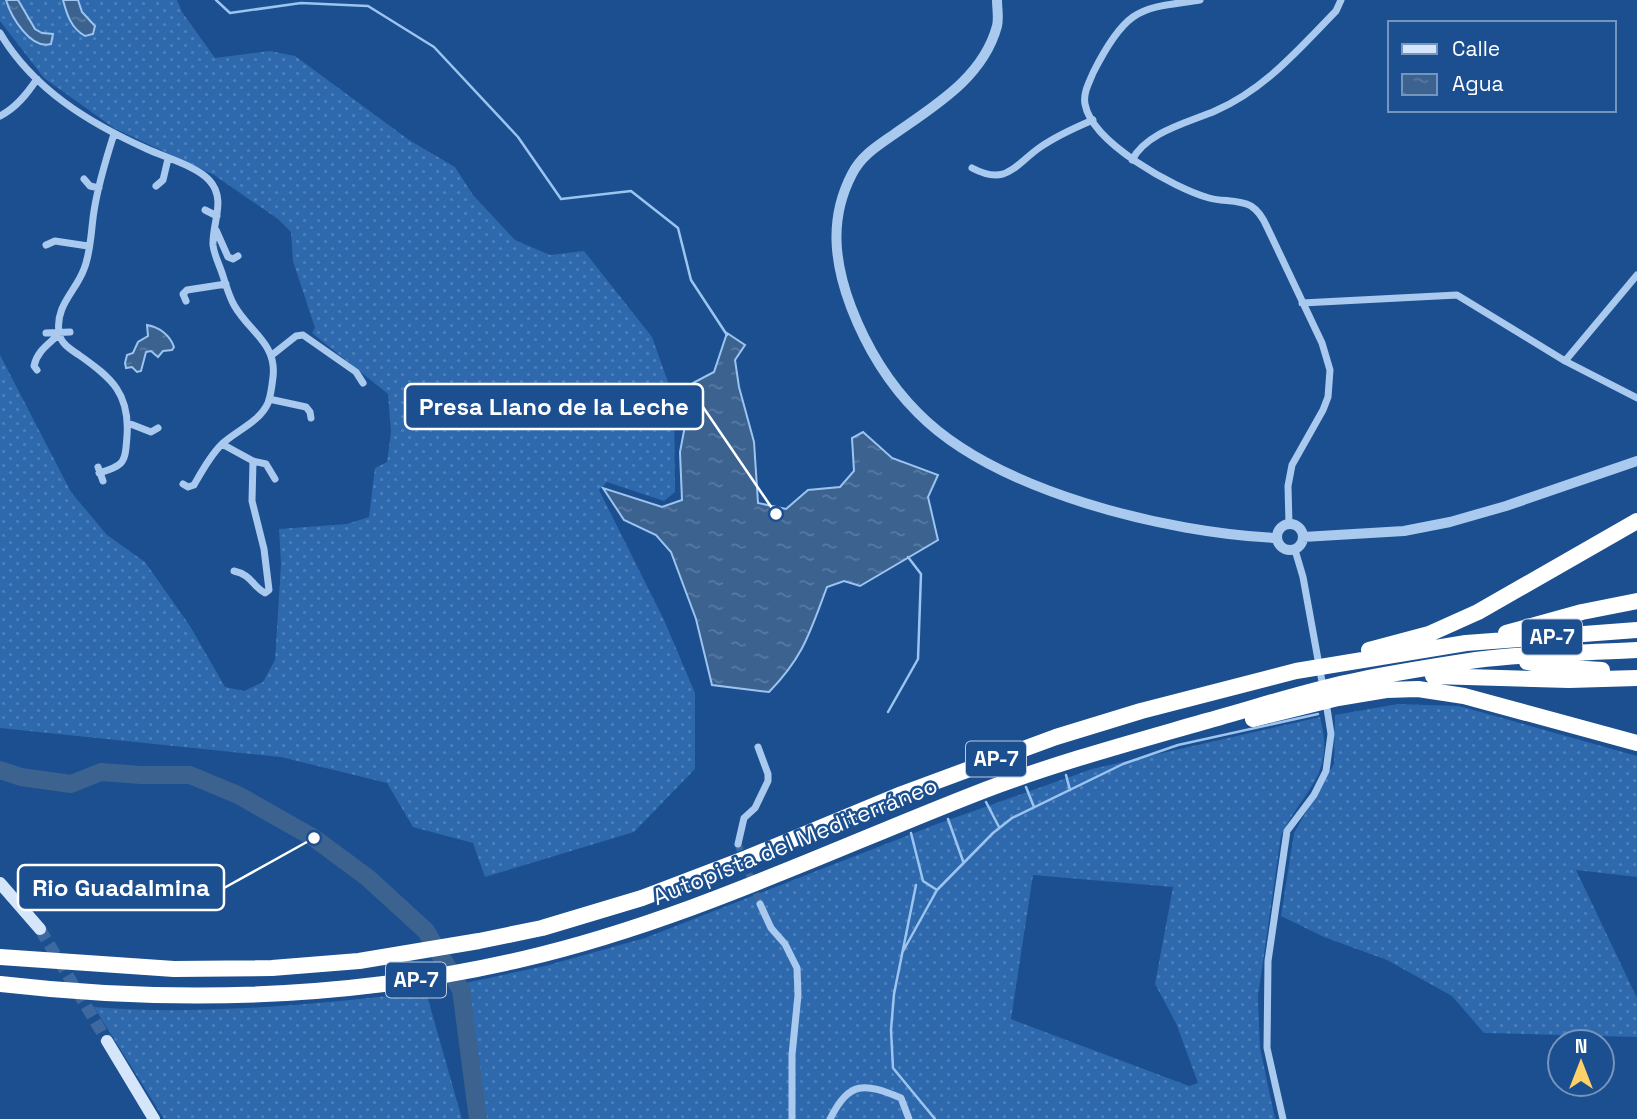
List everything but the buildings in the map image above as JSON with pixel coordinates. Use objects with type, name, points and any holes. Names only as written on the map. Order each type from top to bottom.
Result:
[{"type":"highway","points":[[1296,671],[1429,634],[1478,612],[1637,521]]},
{"type":"highway","points":[[1466,643],[1582,612],[1637,601]]},
{"type":"highway","points":[[1582,612],[1637,609]]},
{"type":"highway","name":"Autopista del Mediterráneo","points":[[0,957],[174,970],[272,968],[359,961],[542,928],[692,880],[902,794],[1056,737],[1141,710],[1296,671],[1466,643],[1637,630]]},
{"type":"highway","name":"Autopista del Mediterráneo","points":[[0,984],[118,994],[273,995],[436,977],[556,951],[693,908],[988,789],[1127,743],[1295,697],[1356,681],[1504,657],[1637,650]]},
{"type":"highway","points":[[1504,657],[1553,667]]},
{"type":"highway","points":[[1484,676],[1553,667],[1637,670]]},
{"type":"highway","points":[[1295,697],[1420,678],[1637,678]]},
{"type":"highway","points":[[1127,743],[1209,731],[1338,698],[1386,690],[1418,689],[1464,696],[1637,743]]},
{"type":"main road","points":[[0,883],[40,929]]},
{"type":"main road","points":[[107,1041],[154,1119]]},
{"type":"street","points":[[997,0],[998,24],[988,49],[971,74],[939,103],[868,152],[853,171],[841,197],[835,234],[844,287],[863,338],[887,376],[918,414],[976,456],[1028,481],[1102,508],[1218,532],[1276,538]]},
{"type":"street","points":[[1200,0],[1150,9],[1132,18],[1101,57],[1086,89],[1085,104],[1105,136],[1132,160],[1155,175],[1210,199],[1242,202],[1260,214],[1328,358],[1329,386],[1323,410],[1292,465],[1288,486],[1289,524]]},
{"type":"street","points":[[1132,160],[1137,150],[1158,136],[1238,100],[1259,87],[1336,11],[1341,0]]},
{"type":"street","points":[[0,33],[8,47],[37,79],[84,117],[208,179],[217,192],[213,247],[234,306],[272,355],[274,370],[269,399],[256,418],[222,444],[194,485],[188,487],[183,484]]},
{"type":"street","points":[[0,116],[13,112],[37,79]]},
{"type":"street","points":[[972,168],[992,176],[1009,172],[1037,149],[1064,132],[1093,120]]},
{"type":"street","points":[[100,474],[118,467],[127,450],[126,406],[119,390],[106,375],[61,341],[59,334],[60,313],[85,267],[99,188],[114,134]]},
{"type":"street","points":[[156,186],[163,180],[169,159]]},
{"type":"street","points":[[84,179],[90,186],[99,188]]},
{"type":"street","points":[[205,210],[217,216]]},
{"type":"street","points":[[214,226],[228,257],[233,259],[238,256]]},
{"type":"street","points":[[46,246],[55,239],[88,246]]},
{"type":"street","points":[[1565,361],[1637,275]]},
{"type":"street","points":[[186,301],[183,298],[184,292],[192,287],[226,284]]},
{"type":"street","points":[[1302,303],[1457,295],[1565,361],[1637,398]]},
{"type":"street","points":[[249,325],[255,317]]},
{"type":"street","points":[[46,333],[70,332]]},
{"type":"street","points":[[37,370],[34,366],[36,359],[44,346],[59,334]]},
{"type":"street","points":[[272,355],[296,336],[303,335],[356,372],[363,383]]},
{"type":"street","points":[[269,399],[306,407],[311,418]]},
{"type":"street","points":[[128,423],[151,432],[158,428]]},
{"type":"street","points":[[222,444],[253,461],[266,464],[275,479]]},
{"type":"street","points":[[234,571],[250,577],[263,592],[269,590],[264,549],[252,501],[253,461]]},
{"type":"street","points":[[1303,537],[1404,531],[1450,522],[1519,502],[1637,461]]},
{"type":"street","points":[[1289,524],[1299,528],[1303,537],[1295,550],[1280,547],[1276,538],[1280,528],[1289,524]]},
{"type":"street","points":[[1283,1119],[1267,1048],[1268,961],[1287,831],[1314,795],[1326,771],[1331,734],[1303,577],[1295,550]]},
{"type":"street","points":[[738,844],[744,818],[755,808],[768,781],[758,747]]},
{"type":"street","points":[[760,904],[771,928],[785,944],[797,968],[798,995],[792,1055],[793,1119]]},
{"type":"street","points":[[830,1119],[850,1090],[860,1086],[873,1087],[901,1098],[909,1119]]},
{"type":"shaded area","points":[[0,0],[177,0],[182,12],[215,58],[270,51],[295,56],[409,140],[455,167],[473,195],[515,240],[550,255],[584,251],[652,337],[674,399],[675,492],[664,501],[607,482],[599,490],[664,620],[695,693],[695,769],[634,832],[485,877],[473,843],[413,827],[387,783],[281,757],[0,728],[0,355],[71,492],[107,535],[145,562],[190,626],[225,687],[244,691],[263,682],[275,660],[281,564],[279,529],[347,524],[369,517],[375,468],[387,462],[391,432],[388,394],[312,333],[315,328],[293,261],[291,232],[278,219],[214,175],[114,128],[44,78],[0,21]]},
{"type":"shaded area","points":[[1398,704],[1459,706],[1637,756],[1637,877],[1576,870],[1637,998],[1637,1037],[1616,1036],[1616,1028],[1546,1028],[1546,1035],[1484,1033],[1452,996],[1387,960],[1324,937],[1281,916],[1294,833],[1334,764],[1335,715]]},
{"type":"shaded area","points":[[1320,717],[1324,754],[1320,768],[1315,781],[1281,836],[1258,996],[1260,1048],[1275,1119],[485,1119],[465,983],[545,966],[645,938],[937,824],[1092,769]],"holes":[[[1033,875],[1173,887],[1155,984],[1176,1023],[1198,1083],[1189,1086],[1011,1019]]]},
{"type":"shaded area","points":[[426,992],[462,1119],[164,1119],[94,1007],[219,1009]]},
{"type":"water","points":[[6,0],[18,0],[35,29],[53,34],[51,44],[44,45],[29,37],[12,15]]},
{"type":"water","points":[[63,0],[78,0],[82,12],[95,26],[93,34],[85,36],[76,29]]},
{"type":"water","points":[[147,325],[164,332],[174,347],[172,350],[163,351],[158,357],[151,351],[146,352],[141,371],[137,372],[132,367],[126,368],[125,363],[127,355],[133,353],[138,342],[148,336]]},
{"type":"water","points":[[727,333],[745,345],[735,360],[739,387],[754,442],[758,503],[786,509],[808,490],[840,487],[854,471],[852,438],[863,432],[892,458],[938,475],[928,497],[938,540],[860,586],[844,581],[827,587],[798,655],[769,692],[712,685],[696,619],[671,552],[656,535],[624,520],[603,488],[662,507],[682,500],[680,452],[693,383],[714,372]]},
{"type":"waterway","points":[[216,0],[230,13],[301,3],[368,6],[434,47],[518,137],[561,199],[631,191],[678,228],[691,280],[727,335]]},
{"type":"waterway","points":[[888,712],[918,659],[921,574],[908,557]]},
{"type":"waterway","points":[[902,953],[937,890],[993,833],[1012,818],[1123,764],[1178,745],[1318,714]]},
{"type":"waterway","points":[[0,770],[21,777],[71,784],[101,772],[190,775],[238,795],[314,838],[368,878],[426,931],[461,990],[478,1119]]},
{"type":"waterway","points":[[1066,775],[1070,790]]},
{"type":"waterway","points":[[1026,787],[1034,807]]},
{"type":"waterway","points":[[986,802],[999,827]]},
{"type":"waterway","points":[[948,819],[963,861]]},
{"type":"waterway","points":[[911,833],[923,881],[937,890]]},
{"type":"waterway","points":[[916,885],[894,994],[891,1030],[893,1068],[935,1119]]},
{"type":"tunnel","points":[[738,844],[760,904]]},
{"type":"tunnel","points":[[40,929],[107,1041]]},
{"type":"place","name":"Presa Llano de la Leche","points":[[776,514]]},
{"type":"place","name":"Rio Guadalmina","points":[[314,838]]}]
